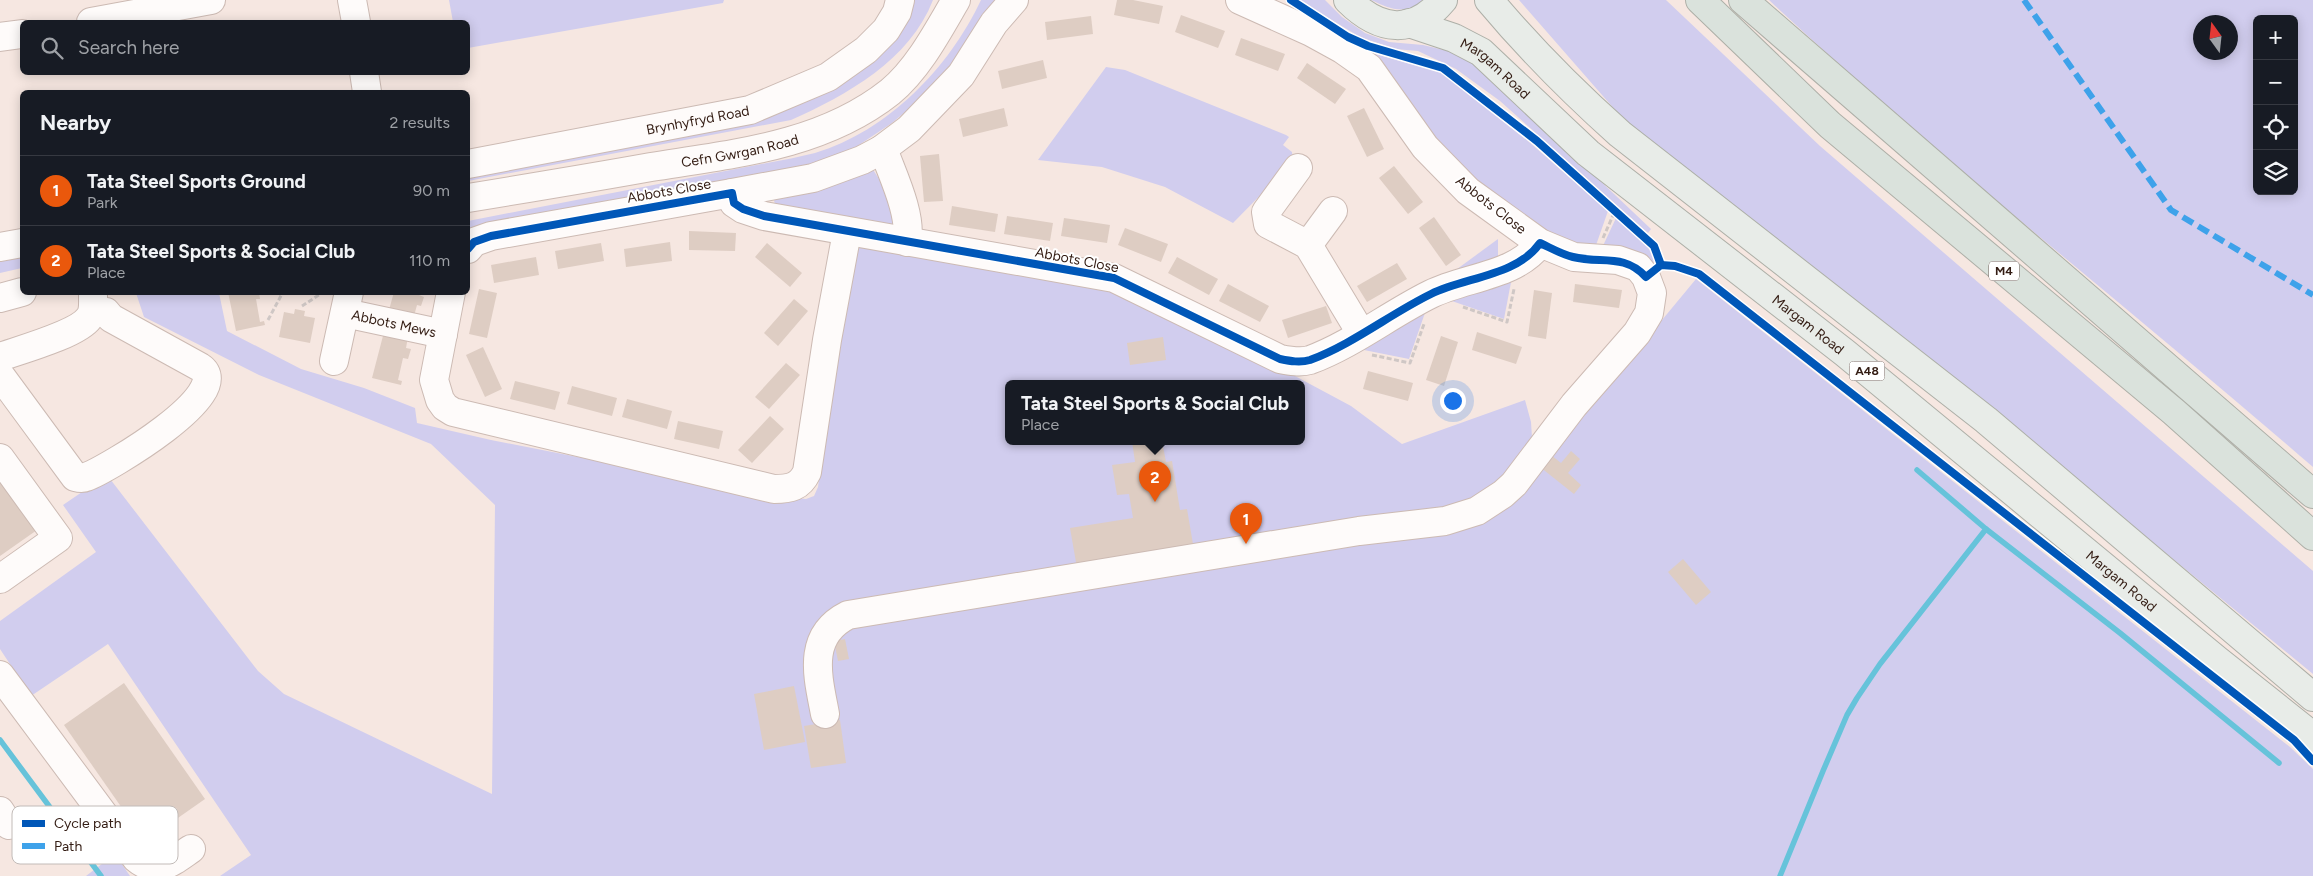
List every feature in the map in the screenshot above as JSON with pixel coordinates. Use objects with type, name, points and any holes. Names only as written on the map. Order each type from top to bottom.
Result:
[{"type":"highway","name":"M4","points":[[1700,0],[1830,125],[2174,412],[2313,536]]},
{"type":"highway","name":"M4","points":[[1743,0],[2313,494]]},
{"type":"main road","points":[[1348,0],[1377,22],[1392,26],[1409,23],[1434,11],[1443,0]]},
{"type":"main road","name":"A48","points":[[1489,0],[1531,50],[1620,134],[1986,420],[2313,698]]},
{"type":"main road","name":"Margam Road","points":[[1409,23],[1454,38],[1482,52],[1588,153],[1845,353],[2217,660],[2305,730],[2313,740]]},
{"type":"street","points":[[102,20],[211,0]]},
{"type":"street","points":[[352,0],[356,20]]},
{"type":"street","name":"Cefn Gwrgan Road","points":[[470,198],[712,157],[789,142],[846,122],[891,91],[928,48],[956,0]]},
{"type":"street","name":"Abbots Close","points":[[470,247],[474,242],[492,236],[813,178],[862,160],[881,150],[909,128],[961,75],[994,23],[1014,0]]},
{"type":"street","name":"Abbots Close","points":[[825,714],[818,666],[820,647],[828,629],[848,615],[1358,531],[1445,521],[1477,511],[1489,505],[1514,484],[1574,405],[1637,333],[1649,313],[1652,293],[1646,277],[1638,267],[1618,260],[1574,257],[1540,243],[1468,190],[1425,147],[1369,68],[1342,49],[1311,32],[1240,0]]},
{"type":"street","name":"Brynhyfryd Road","points":[[470,164],[750,110],[828,77],[866,50],[886,30],[898,6]]},
{"type":"street","points":[[0,37],[20,34]]},
{"type":"street","points":[[364,75],[367,90]]},
{"type":"street","points":[[881,150],[885,154],[907,221],[907,242]]},
{"type":"street","points":[[1298,168],[1266,212],[1268,224],[1308,245],[1356,336]]},
{"type":"street","name":"Abbots Close","points":[[732,193],[734,203],[743,209],[764,216],[1114,278],[1280,359],[1296,362],[1308,361],[1432,293],[1512,266],[1533,253],[1540,243]]},
{"type":"street","points":[[1308,245],[1333,211]]},
{"type":"street","points":[[451,295],[434,380],[440,400],[445,407],[453,412],[774,489],[788,489],[802,481],[807,472],[827,340],[847,232]]},
{"type":"street","points":[[0,246],[20,243]]},
{"type":"street","points":[[0,298],[20,293]]},
{"type":"street","name":"Abbots Mews","points":[[334,361],[347,302],[443,334]]},
{"type":"street","points":[[0,357],[57,337],[83,325],[100,304],[117,321],[200,366],[207,375],[207,381],[202,393],[186,412],[164,430],[85,478],[75,477],[0,375]]},
{"type":"street","points":[[0,458],[58,538],[0,579]]},
{"type":"street","points":[[0,675],[97,806]]},
{"type":"street","points":[[178,857],[191,849]]},
{"type":"street","points":[[144,864],[150,868],[156,868],[165,864]]},
{"type":"path","points":[[1608,204],[1622,217]]},
{"type":"path","points":[[1432,293],[1440,300],[1507,322],[1517,272],[1512,266]]},
{"type":"path","points":[[1356,336],[1357,351],[1410,363],[1431,304],[1432,293]]},
{"type":"path","points":[[268,320],[281,295]]},
{"type":"path","points":[[302,306],[319,295]]},
{"type":"shaded area","points":[[449,0],[724,0],[723,3],[470,48],[470,20],[453,20]]},
{"type":"shaded area","points":[[915,0],[933,0],[923,21],[909,41],[893,58],[854,87],[791,120],[470,181],[470,172],[746,118],[888,46],[904,29]]},
{"type":"shaded area","points":[[981,0],[1000,0],[952,72],[892,123],[853,149],[805,167],[470,234],[470,221],[797,157],[815,153],[842,143],[891,113],[913,94],[934,72],[968,25]]},
{"type":"shaded area","points":[[1298,0],[1325,0],[1342,17],[1365,33],[1389,42],[1423,45],[1461,54],[1484,71],[1651,229],[1648,233],[1500,101],[1456,69],[1418,51],[1395,49],[1360,37]]},
{"type":"shaded area","points":[[1371,0],[1424,0],[1410,8],[1398,9]]},
{"type":"shaded area","points":[[1519,0],[1666,0],[1820,146],[2313,571],[2313,674],[1922,353],[1742,217],[1623,119]]},
{"type":"shaded area","points":[[1769,0],[2313,0],[2313,467],[1970,178],[1902,120]]},
{"type":"shaded area","points":[[1365,51],[1443,73],[1528,141],[1608,211],[1595,248],[1569,244],[1534,228],[1478,187],[1436,144]]},
{"type":"shaded area","points":[[1106,67],[1125,70],[1286,135],[1289,137],[1283,145],[1292,152],[1293,162],[1233,223],[1165,187],[1102,167],[1038,160]]},
{"type":"shaded area","points":[[869,165],[883,185],[890,201],[895,225],[891,230],[777,208],[774,201],[778,195]]},
{"type":"shaded area","points":[[1616,218],[1647,246],[1654,256],[1653,265],[1601,250]]},
{"type":"shaded area","points":[[1498,239],[1498,258],[1449,275]]},
{"type":"shaded area","points":[[857,247],[1104,286],[1302,380],[1005,380],[1005,445],[1305,445],[1305,381],[1351,406],[1402,444],[1525,400],[1531,422],[1532,438],[1551,454],[1696,279],[2290,747],[2313,769],[2313,876],[220,876],[251,855],[108,644],[31,696],[0,649],[0,621],[96,552],[63,505],[107,475],[258,671],[284,694],[492,794],[495,505],[431,444],[259,375],[144,317],[137,295],[219,295],[227,331],[301,369],[364,388],[415,408],[417,423],[491,440],[770,495],[806,499],[814,496],[818,487],[836,348]]},
{"type":"shaded area","points":[[20,250],[20,268],[0,273],[0,254]]},
{"type":"shaded area","points":[[1512,277],[1504,319],[1446,299]]},
{"type":"shaded area","points":[[1427,307],[1409,359],[1359,349]]},
{"type":"shaded area","points":[[102,864],[122,864],[130,876],[86,876]]},
{"type":"building","points":[[1117,0],[1133,0],[1163,6],[1159,24],[1114,15]]},
{"type":"building","points":[[1181,15],[1225,31],[1218,48],[1175,32]]},
{"type":"building","points":[[1091,16],[1093,34],[1047,40],[1045,22]]},
{"type":"building","points":[[1241,38],[1285,54],[1278,71],[1235,55]]},
{"type":"building","points":[[1043,60],[1047,78],[1002,89],[998,71]]},
{"type":"building","points":[[1307,63],[1346,89],[1335,104],[1297,78]]},
{"type":"building","points":[[1004,108],[1008,126],[963,137],[959,119]]},
{"type":"building","points":[[1364,108],[1384,149],[1367,157],[1347,116]]},
{"type":"building","points":[[939,154],[943,201],[924,202],[920,156]]},
{"type":"building","points":[[1394,166],[1423,202],[1408,214],[1379,178]]},
{"type":"building","points":[[952,206],[998,214],[995,232],[949,225]]},
{"type":"building","points":[[1007,216],[1053,223],[1050,241],[1004,234]]},
{"type":"building","points":[[1434,217],[1461,255],[1446,266],[1419,228]]},
{"type":"building","points":[[1064,218],[1110,225],[1107,243],[1061,236]]},
{"type":"building","points":[[1125,228],[1168,244],[1161,262],[1118,245]]},
{"type":"building","points":[[689,231],[736,233],[735,251],[689,250]]},
{"type":"building","points":[[670,242],[672,261],[626,267],[624,249]]},
{"type":"building","points":[[601,243],[604,261],[558,269],[555,251]]},
{"type":"building","points":[[767,243],[802,273],[790,287],[755,257]]},
{"type":"building","points":[[536,257],[539,275],[494,283],[491,265]]},
{"type":"building","points":[[1177,257],[1218,279],[1209,295],[1168,273]]},
{"type":"building","points":[[1397,263],[1407,279],[1367,302],[1357,286]]},
{"type":"building","points":[[1228,284],[1269,306],[1260,322],[1219,301]]},
{"type":"building","points":[[1575,284],[1622,290],[1619,308],[1573,302]]},
{"type":"building","points":[[479,289],[497,293],[487,338],[469,334]]},
{"type":"building","points":[[1534,290],[1552,293],[1546,339],[1528,336]]},
{"type":"building","points":[[229,295],[259,295],[260,299],[256,299],[260,322],[264,321],[265,325],[236,331]]},
{"type":"building","points":[[393,295],[419,295],[424,297],[421,306],[417,305],[414,316],[389,310]]},
{"type":"building","points":[[794,299],[808,311],[778,346],[764,333]]},
{"type":"building","points":[[1326,306],[1332,323],[1288,338],[1282,320]]},
{"type":"building","points":[[295,309],[305,311],[304,316],[315,318],[310,343],[279,337],[284,312],[294,314]]},
{"type":"building","points":[[384,332],[408,337],[406,348],[411,349],[408,359],[403,358],[398,380],[402,381],[401,385],[372,378]]},
{"type":"building","points":[[1477,332],[1522,347],[1516,364],[1472,350]]},
{"type":"building","points":[[1441,336],[1458,342],[1444,386],[1426,380]]},
{"type":"building","points":[[1163,337],[1166,360],[1130,365],[1127,343]]},
{"type":"building","points":[[483,347],[502,389],[485,397],[466,355]]},
{"type":"building","points":[[786,363],[800,375],[769,409],[755,397]]},
{"type":"building","points":[[1368,371],[1413,383],[1408,401],[1363,389]]},
{"type":"building","points":[[515,381],[560,392],[555,410],[510,399]]},
{"type":"building","points":[[572,386],[617,398],[612,416],[567,404]]},
{"type":"building","points":[[627,399],[672,411],[667,429],[622,417]]},
{"type":"building","points":[[770,416],[784,429],[752,463],[738,450]]},
{"type":"building","points":[[678,421],[723,431],[719,449],[674,439]]},
{"type":"building","points":[[1133,445],[1163,445],[1166,462],[1172,461],[1180,510],[1187,509],[1194,550],[1077,568],[1070,528],[1133,518],[1129,494],[1117,495],[1112,465],[1135,462]]},
{"type":"building","points":[[1571,451],[1580,459],[1568,473],[1581,485],[1574,494],[1540,467],[1551,455],[1561,463]]},
{"type":"building","points":[[0,479],[37,530],[0,556]]},
{"type":"building","points":[[1683,559],[1711,592],[1696,605],[1668,572]]},
{"type":"building","points":[[845,639],[849,659],[838,661],[834,641]]},
{"type":"building","points":[[124,683],[205,799],[178,818],[178,806],[121,806],[64,725]]},
{"type":"building","points":[[794,686],[805,742],[764,750],[754,694]]},
{"type":"building","points":[[840,720],[846,763],[811,768],[804,726]]},
{"type":"waterway","points":[[1780,876],[1847,715],[1857,698],[1880,664],[1986,529],[1917,470]]},
{"type":"waterway","points":[[1986,529],[2120,633],[2279,763]]},
{"type":"waterway","points":[[0,740],[49,806]]},
{"type":"waterway","points":[[92,864],[101,876]]},
{"type":"marked path","points":[[2024,0],[2171,210],[2313,295]]},
{"type":"cycle path","points":[[1291,0],[1348,37],[1368,46],[1443,68],[1537,141],[1654,246],[1661,265]]},
{"type":"cycle path","points":[[470,247],[474,242],[491,236],[732,193],[734,203],[743,209],[764,216],[1114,278],[1280,359],[1299,362],[1310,360],[1341,346],[1431,294],[1504,269],[1530,254],[1540,243],[1573,257],[1621,262],[1638,270],[1646,277],[1661,265],[1675,266],[1699,274],[2294,740],[2313,761]]},
{"type":"place","name":"Tata Steel Sports & Social Club","points":[[1155,502]]},
{"type":"place","name":"Tata Steel Sports Ground","points":[[1246,544]]}]
